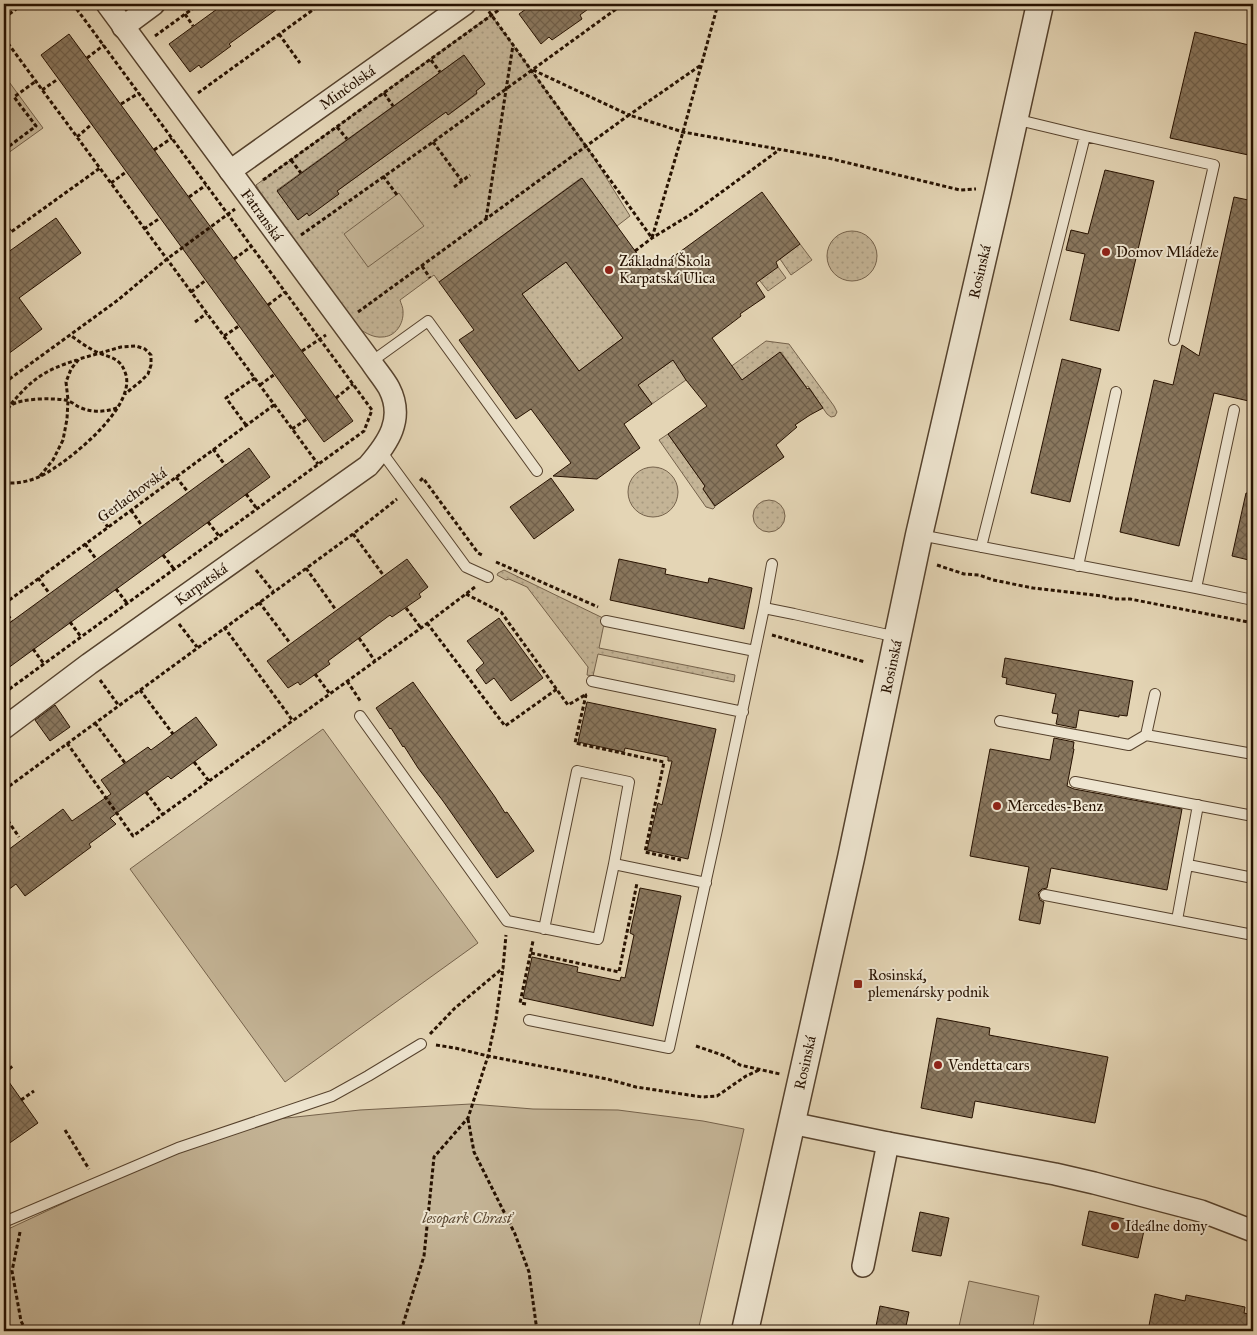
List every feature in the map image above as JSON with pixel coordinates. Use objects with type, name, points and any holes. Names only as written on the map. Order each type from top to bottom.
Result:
[{"type":"street","name":"Fatranská","points":[[107,4],[389,388],[395,405],[394,420],[386,443]]},
{"type":"street","points":[[123,26],[152,4]]},
{"type":"street","name":"Minčolská","points":[[230,170],[465,4]]},
{"type":"street","name":"Rosinská","points":[[745,1331],[851,858],[919,535],[1040,4]]},
{"type":"street","name":"Karpatská","points":[[4,728],[89,664],[368,466],[386,443]]},
{"type":"street","points":[[791,1123],[1056,1174],[1201,1211],[1253,1231]]},
{"type":"street","points":[[863,1266],[888,1143]]},
{"type":"lane","points":[[1014,119],[1214,165],[1174,340]]},
{"type":"lane","points":[[981,547],[1085,136]]},
{"type":"lane","points":[[370,362],[428,321],[537,471]]},
{"type":"lane","points":[[1078,566],[1116,392]]},
{"type":"lane","points":[[1196,588],[1234,410]]},
{"type":"lane","points":[[386,443],[409,490],[466,567],[488,577]]},
{"type":"lane","points":[[919,535],[1253,600]]},
{"type":"lane","points":[[530,1020],[669,1048],[743,712],[772,564]]},
{"type":"lane","points":[[764,608],[898,637]]},
{"type":"lane","points":[[606,621],[755,651]]},
{"type":"lane","points":[[592,681],[743,712]]},
{"type":"lane","points":[[1146,735],[1155,694]]},
{"type":"lane","points":[[363,712],[507,921],[540,928],[598,939],[629,782],[576,771],[540,928]]},
{"type":"lane","points":[[1000,721],[1129,745],[1146,735],[1253,754]]},
{"type":"lane","points":[[1075,782],[1253,816]]},
{"type":"lane","points":[[1177,920],[1198,805]]},
{"type":"lane","points":[[614,864],[706,882]]},
{"type":"lane","points":[[1188,865],[1253,878]]},
{"type":"lane","points":[[1046,895],[1253,935]]},
{"type":"lane","points":[[4,1222],[178,1148],[332,1096],[421,1044]]},
{"type":"path","points":[[12,4],[16,9]]},
{"type":"path","points":[[4,18],[23,4]]},
{"type":"path","points":[[4,693],[364,431],[372,410],[73,4]]},
{"type":"path","points":[[150,40],[199,4]]},
{"type":"path","points":[[181,105],[321,4]]},
{"type":"path","points":[[484,4],[652,238]]},
{"type":"path","points":[[4,383],[118,300],[167,259],[250,198],[256,185],[507,4]]},
{"type":"path","points":[[295,240],[624,4]]},
{"type":"path","points":[[652,238],[718,4]]},
{"type":"path","points":[[185,14],[193,26]]},
{"type":"path","points":[[279,34],[300,63]]},
{"type":"path","points":[[4,38],[318,464]]},
{"type":"path","points":[[87,58],[104,45]]},
{"type":"path","points":[[486,220],[514,45]]},
{"type":"path","points":[[431,60],[440,72]]},
{"type":"path","points":[[351,317],[701,65]]},
{"type":"path","points":[[532,70],[629,115],[683,132],[828,158],[960,190],[978,189]]},
{"type":"path","points":[[42,90],[58,78]]},
{"type":"path","points":[[4,150],[36,126],[14,97],[36,81]]},
{"type":"path","points":[[121,104],[139,93]]},
{"type":"path","points":[[384,93],[393,106]]},
{"type":"path","points":[[77,137],[92,124]]},
{"type":"path","points":[[337,127],[347,139]]},
{"type":"path","points":[[154,150],[172,138]]},
{"type":"path","points":[[433,142],[462,181]]},
{"type":"path","points":[[635,251],[652,238],[693,213],[780,150]]},
{"type":"path","points":[[291,160],[301,173]]},
{"type":"path","points":[[4,222],[11,232],[100,168]]},
{"type":"path","points":[[111,183],[126,172]]},
{"type":"path","points":[[454,187],[470,175]]},
{"type":"path","points":[[383,176],[397,195]]},
{"type":"path","points":[[188,197],[206,185]]},
{"type":"path","points":[[144,228],[160,218]]},
{"type":"path","points":[[234,259],[252,246]]},
{"type":"path","points":[[422,266],[430,278]]},
{"type":"path","points":[[192,292],[206,280]]},
{"type":"path","points":[[268,305],[285,292]]},
{"type":"path","points":[[195,322],[207,313]]},
{"type":"path","points":[[224,336],[239,326]]},
{"type":"path","points":[[302,351],[327,334]]},
{"type":"path","points":[[4,482],[10,484],[24,482],[40,476],[74,454],[95,436],[117,408],[125,394],[128,382],[126,373],[120,364],[113,357],[98,353],[70,335]]},
{"type":"path","points":[[4,414],[25,388],[55,367],[121,347],[136,346],[145,349],[151,356],[148,374],[125,394]]},
{"type":"path","points":[[40,476],[53,460],[63,440],[68,400],[66,382],[71,369],[79,359]]},
{"type":"path","points":[[260,385],[275,374]]},
{"type":"path","points":[[246,425],[226,398],[255,378]]},
{"type":"path","points":[[336,398],[353,384]]},
{"type":"path","points":[[9,406],[18,402],[49,399],[68,400],[81,408],[93,412],[106,412],[117,408]]},
{"type":"path","name":"Gerlachovská","points":[[4,604],[274,404]]},
{"type":"path","points":[[292,429],[307,418]]},
{"type":"path","points":[[213,450],[225,465]]},
{"type":"path","points":[[176,477],[188,492]]},
{"type":"path","points":[[4,790],[353,534],[423,478],[478,553],[486,557]]},
{"type":"path","points":[[246,494],[256,509]]},
{"type":"path","points":[[131,510],[142,526]]},
{"type":"path","points":[[98,514],[108,527]]},
{"type":"path","points":[[208,522],[218,536]]},
{"type":"path","points":[[353,534],[384,576]]},
{"type":"path","points":[[85,544],[96,559]]},
{"type":"path","points":[[163,555],[174,569]]},
{"type":"path","points":[[494,561],[602,609]]},
{"type":"path","points":[[251,563],[273,592]]},
{"type":"path","points":[[936,564],[964,574],[979,575],[993,580],[1033,588],[1130,600],[1253,623]]},
{"type":"path","points":[[68,743],[133,836],[421,628],[502,565]]},
{"type":"path","points":[[306,568],[336,610]]},
{"type":"path","points":[[38,578],[49,593]]},
{"type":"path","points":[[116,589],[127,603]]},
{"type":"path","points":[[466,594],[501,612],[568,705],[586,695],[595,697]]},
{"type":"path","points":[[259,602],[290,643]]},
{"type":"path","points":[[406,608],[421,628]]},
{"type":"path","points":[[4,610],[12,621]]},
{"type":"path","points":[[175,617],[197,647]]},
{"type":"path","points":[[70,622],[81,637]]},
{"type":"path","points":[[427,623],[505,726],[557,689]]},
{"type":"path","points":[[224,628],[293,721]]},
{"type":"path","points":[[759,631],[865,662]]},
{"type":"path","points":[[359,638],[375,661]]},
{"type":"path","points":[[33,649],[44,664]]},
{"type":"path","points":[[315,674],[330,694]]},
{"type":"path","points":[[96,675],[119,706]]},
{"type":"path","points":[[347,682],[363,712]]},
{"type":"path","points":[[140,690],[173,734]]},
{"type":"path","points":[[586,695],[575,743],[664,762],[645,852],[694,862],[690,880]]},
{"type":"path","points":[[96,723],[125,763]]},
{"type":"path","points":[[194,762],[209,781]]},
{"type":"path","points":[[146,792],[163,815]]},
{"type":"path","points":[[4,815],[19,837]]},
{"type":"path","points":[[401,1331],[424,1256],[434,1157],[468,1118],[488,1056],[496,1019],[507,921]]},
{"type":"path","points":[[529,1005],[520,1003],[540,928]]},
{"type":"path","points":[[421,1044],[455,1008],[503,968]]},
{"type":"path","points":[[421,1044],[455,1048],[607,1079],[636,1087],[702,1097],[717,1096],[746,1076],[761,1069]]},
{"type":"path","points":[[696,1046],[725,1056],[740,1065],[778,1073]]},
{"type":"path","points":[[4,1073],[14,1065]]},
{"type":"path","points":[[22,1100],[34,1090]]},
{"type":"path","points":[[468,1118],[474,1152],[515,1234],[529,1272],[537,1331]]},
{"type":"path","points":[[65,1130],[98,1182]]},
{"type":"path","points":[[23,1213],[12,1271],[21,1321],[26,1331]]},
{"type":"green space","points":[[491,15],[587,147],[630,216],[617,226],[581,178],[439,282],[434,275],[400,300],[403,316],[398,329],[391,335],[379,337],[359,329],[256,185]],"holes":[[[464,55],[485,84],[476,91],[477,94],[448,115],[446,112],[337,191],[339,194],[298,219],[277,190]]]},
{"type":"green space","points":[[4,75],[43,128],[4,156]]},
{"type":"green space","points":[[399,193],[424,226],[368,267],[344,234]]},
{"type":"green space","points":[[852,231],[862,233],[870,238],[875,246],[877,256],[875,266],[870,274],[862,279],[852,281],[842,279],[834,274],[829,266],[827,256],[829,246],[834,238],[842,233]]},
{"type":"green space","points":[[800,244],[812,260],[791,275],[780,259]]},
{"type":"green space","points":[[566,262],[623,338],[579,371],[522,294]]},
{"type":"green space","points":[[778,267],[786,278],[768,291],[756,276]]},
{"type":"green space","points":[[766,341],[789,344],[834,406],[837,412],[835,416],[831,417],[827,414],[781,352],[732,387],[722,373]]},
{"type":"green space","points":[[681,354],[686,380],[652,404],[638,385]]},
{"type":"green space","points":[[668,434],[705,486],[703,489],[715,507],[713,509],[706,507],[659,440]]},
{"type":"green space","points":[[648,467],[658,467],[671,474],[678,487],[678,497],[671,510],[658,517],[648,517],[639,513],[632,506],[628,497],[628,487],[632,478],[639,471]]},
{"type":"green space","points":[[769,500],[780,505],[785,516],[780,527],[769,532],[758,527],[753,516],[758,505]]},
{"type":"green space","points":[[504,570],[605,619],[599,648],[735,675],[734,682],[598,654],[593,676],[587,675],[588,667],[527,587],[497,575]]},
{"type":"green space","points":[[323,729],[478,943],[285,1082],[130,869]]},
{"type":"green space","name":"lesopark Chrasť","points":[[471,1104],[533,1109],[618,1110],[703,1121],[744,1129],[698,1331],[4,1331],[4,1231],[186,1146],[241,1123],[360,1110]]},
{"type":"green space","points":[[969,1281],[1039,1296],[1032,1331],[958,1331]]},
{"type":"building","points":[[224,4],[284,4],[229,44],[231,46],[201,68],[199,65],[190,72],[169,44]]},
{"type":"building","points":[[533,4],[595,4],[580,15],[582,19],[552,40],[549,37],[541,44],[519,14]]},
{"type":"building","points":[[1195,32],[1253,46],[1253,156],[1170,138]]},
{"type":"building","points":[[69,34],[353,421],[324,442],[41,55]]},
{"type":"building","points":[[464,55],[485,84],[476,91],[477,93],[448,115],[446,112],[337,191],[339,194],[309,216],[307,213],[298,220],[277,191]]},
{"type":"building","name":"Domov Mládeže","points":[[1105,170],[1154,181],[1119,331],[1070,320],[1085,254],[1066,250],[1071,230],[1088,234]]},
{"type":"building","points":[[582,178],[649,270],[664,259],[666,262],[762,192],[800,244],[776,262],[778,267],[756,283],[765,297],[740,314],[741,316],[712,338],[742,380],[780,352],[823,408],[795,425],[797,427],[776,445],[784,457],[715,506],[703,489],[705,486],[668,434],[707,406],[673,360],[638,385],[652,404],[624,424],[640,448],[597,479],[553,476],[571,463],[531,409],[516,419],[459,340],[474,330],[439,282]],"holes":[[[566,262],[623,338],[579,371],[522,294]]]},
{"type":"building","points":[[1234,197],[1253,201],[1253,402],[1214,393],[1179,546],[1120,532],[1154,380],[1173,385],[1182,345],[1199,356]]},
{"type":"building","points":[[56,218],[81,253],[19,298],[42,329],[4,357],[4,255]]},
{"type":"building","points":[[1062,359],[1101,369],[1070,502],[1031,493]]},
{"type":"building","points":[[249,448],[270,477],[4,671],[4,627]]},
{"type":"building","points":[[551,478],[574,510],[534,539],[510,507]]},
{"type":"building","points":[[1246,493],[1253,494],[1253,561],[1232,556]]},
{"type":"building","points":[[407,559],[428,587],[419,594],[421,597],[392,617],[390,615],[328,661],[330,664],[300,685],[298,682],[288,688],[267,661]]},
{"type":"building","points":[[619,559],[666,569],[665,574],[708,583],[709,578],[752,588],[744,629],[610,600]]},
{"type":"building","points":[[499,618],[543,678],[511,701],[494,678],[486,684],[476,670],[484,663],[467,641]]},
{"type":"building","points":[[1005,658],[1133,681],[1127,716],[1119,715],[1119,717],[1079,710],[1076,728],[1056,724],[1058,714],[1052,713],[1056,694],[1006,684],[1007,678],[1002,677]]},
{"type":"building","points":[[413,682],[534,851],[497,878],[376,708]]},
{"type":"building","points":[[587,702],[716,729],[688,859],[647,850],[658,803],[662,805],[672,761],[668,761],[668,757],[625,748],[624,752],[578,742]]},
{"type":"building","points":[[55,705],[70,727],[50,741],[35,720]]},
{"type":"building","points":[[196,717],[217,745],[171,779],[168,776],[110,818],[116,824],[89,844],[91,847],[25,896],[16,884],[4,893],[4,853],[63,809],[72,821],[111,794],[101,780],[148,747],[151,750]]},
{"type":"building","points":[[1054,738],[1074,742],[1067,786],[1074,789],[1182,809],[1167,890],[1051,868],[1047,888],[1042,889],[1038,893],[1040,900],[1044,902],[1040,924],[1019,920],[1029,867],[970,856],[990,749],[1050,760]]},
{"type":"building","points":[[640,888],[681,896],[653,1026],[523,998],[532,957],[578,967],[577,972],[620,981],[621,977],[625,978],[634,935],[630,933]]},
{"type":"building","points":[[937,1018],[990,1028],[989,1035],[1108,1057],[1095,1123],[975,1101],[972,1118],[921,1108]]},
{"type":"building","points":[[4,1075],[38,1123],[4,1147]]},
{"type":"building","points":[[1089,1211],[1134,1221],[1133,1223],[1145,1226],[1138,1258],[1082,1245]]},
{"type":"building","points":[[920,1212],[949,1218],[941,1256],[912,1251]]},
{"type":"building","points":[[1155,1294],[1185,1301],[1186,1295],[1245,1307],[1244,1313],[1253,1315],[1253,1331],[1148,1331]]},
{"type":"building","points":[[880,1306],[909,1312],[905,1331],[875,1331]]},
{"type":"place","name":"Domov Mládeže","points":[[1106,252]]},
{"type":"place","name":"Základná Škola Karpatská Ulica","points":[[609,270]]},
{"type":"place","name":"Mercedes-Benz","points":[[997,806]]},
{"type":"place","name":"Rosinská, plemenársky podnik","points":[[858,984]]},
{"type":"place","name":"Vendetta cars","points":[[938,1065]]},
{"type":"place","name":"Ideálne domy","points":[[1115,1226]]}]
